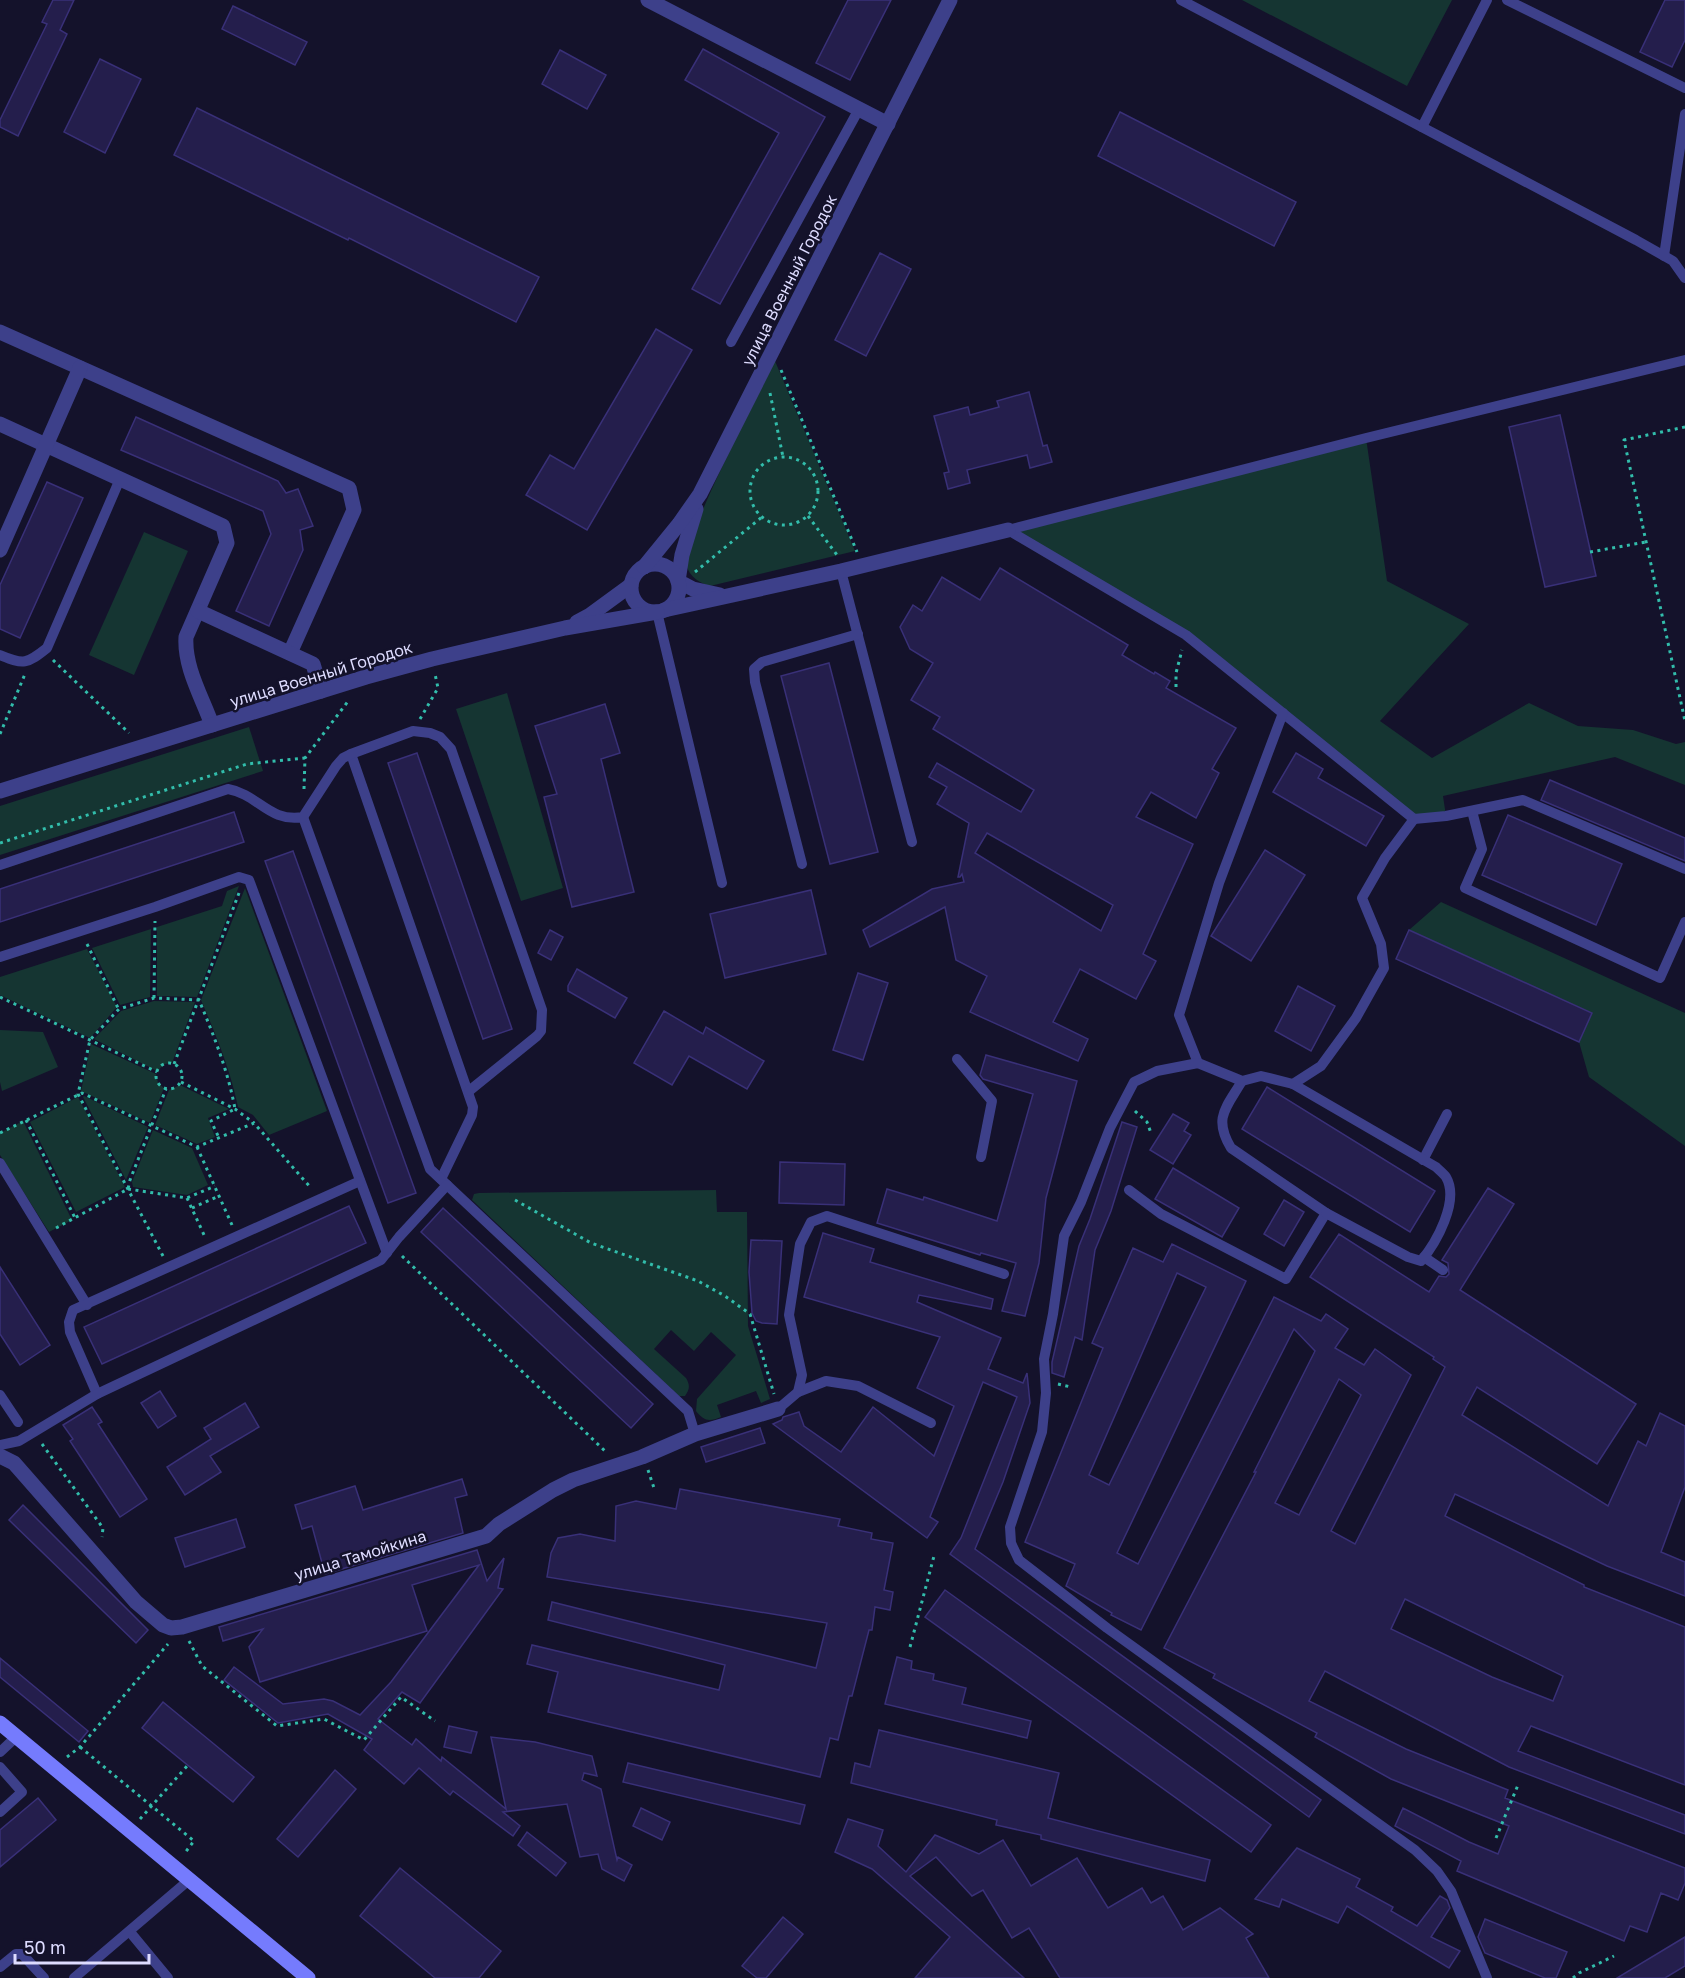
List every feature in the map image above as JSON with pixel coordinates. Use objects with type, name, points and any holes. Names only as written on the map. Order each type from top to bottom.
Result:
[{"type":"street","name":"улица Военный Городок","points":[[644,567],[680,524],[700,494],[951,0]]},
{"type":"street","points":[[656,2],[888,124]]},
{"type":"street","points":[[0,332],[349,488],[354,510],[290,653]]},
{"type":"street","points":[[0,550],[80,368]]},
{"type":"street","points":[[0,424],[223,526],[227,543],[186,637],[185,648],[212,725]]},
{"type":"street","points":[[700,494],[682,555],[678,581],[677,596],[674,603],[660,611],[649,611],[639,606],[633,596],[631,585],[635,574],[644,567],[656,564],[664,566],[674,574],[678,581],[701,591],[730,596]]},
{"type":"street","name":"улица Военный Городок","points":[[0,790],[366,677],[565,628],[730,596],[1008,530]]},
{"type":"street","points":[[565,628],[590,615],[631,585]]},
{"type":"street","points":[[198,611],[314,664],[321,691]]},
{"type":"street","name":"улица Тамойкина","points":[[182,1627],[486,1536],[499,1524],[573,1480],[620,1466],[695,1434],[778,1409]]},
{"type":"street","points":[[0,1456],[14,1463],[136,1602],[163,1625],[171,1628],[182,1627]]},
{"type":"street","points":[[0,1723],[308,1978]]},
{"type":"lane","points":[[1180,0],[1664,256],[1673,261],[1685,278]]},
{"type":"lane","points":[[1422,128],[1487,0]]},
{"type":"lane","points":[[1507,0],[1685,88]]},
{"type":"lane","points":[[731,342],[859,110]]},
{"type":"lane","points":[[1664,256],[1685,114]]},
{"type":"lane","points":[[1008,530],[1366,438],[1685,360]]},
{"type":"lane","points":[[0,655],[18,663],[31,661],[47,648],[120,479]]},
{"type":"lane","points":[[1008,530],[1186,635],[1414,819],[1446,816],[1523,800],[1685,869]]},
{"type":"lane","points":[[841,571],[912,842]]},
{"type":"lane","points":[[660,611],[722,883]]},
{"type":"lane","points":[[802,864],[755,682],[754,669],[762,662],[858,634]]},
{"type":"lane","points":[[1198,1063],[1179,1015],[1219,883],[1283,712]]},
{"type":"lane","points":[[0,865],[228,789],[245,795],[280,817],[291,819],[303,817],[343,758],[413,731],[440,737],[451,749],[542,1010],[541,1031],[537,1036],[469,1091]]},
{"type":"lane","points":[[0,1445],[19,1441],[97,1394],[381,1260],[444,1182],[471,1115],[469,1091],[351,754]]},
{"type":"lane","points":[[1472,811],[1482,849],[1465,888],[1660,978],[1685,922]]},
{"type":"lane","points":[[303,817],[428,1164],[444,1182],[688,1411],[695,1434]]},
{"type":"lane","points":[[1293,1084],[1321,1066],[1356,1018],[1384,968],[1381,944],[1362,898],[1384,858],[1414,819]]},
{"type":"lane","points":[[0,957],[155,907],[238,877],[245,878],[252,885],[360,1181],[390,1250]]},
{"type":"lane","points":[[957,1059],[992,1101],[981,1157]]},
{"type":"lane","points":[[1242,1081],[1222,1115],[1222,1133],[1231,1148],[1326,1213],[1408,1257],[1421,1261],[1432,1248],[1449,1210],[1450,1195],[1447,1178],[1436,1167],[1293,1084],[1261,1076],[1242,1081],[1198,1063],[1157,1071],[1134,1082],[1110,1128],[1081,1202],[1064,1236],[1044,1359],[1046,1393],[1042,1432],[1010,1527],[1011,1543],[1019,1560],[1107,1628],[1415,1850],[1437,1870],[1451,1891],[1487,1978]]},
{"type":"lane","points":[[1423,1160],[1447,1114]]},
{"type":"lane","points":[[0,1163],[87,1305]]},
{"type":"lane","points":[[97,1394],[70,1332],[69,1322],[74,1310],[360,1181]]},
{"type":"lane","points":[[1129,1190],[1161,1214],[1286,1280],[1326,1213]]},
{"type":"lane","points":[[798,1392],[802,1375],[789,1315],[801,1244],[811,1222],[827,1216],[1004,1274]]},
{"type":"lane","points":[[1425,1257],[1443,1270]]},
{"type":"lane","points":[[778,1409],[798,1392],[826,1381],[858,1386],[931,1423]]},
{"type":"lane","points":[[0,1395],[18,1422]]},
{"type":"lane","points":[[0,1752],[16,1737]]},
{"type":"lane","points":[[0,1767],[22,1792],[0,1812]]},
{"type":"lane","points":[[74,1978],[189,1880]]},
{"type":"lane","points":[[130,1932],[168,1978]]},
{"type":"lane","points":[[0,1967],[16,1954],[22,1954],[44,1978]]},
{"type":"path","points":[[780,369],[858,553],[861,566]]},
{"type":"path","points":[[769,389],[783,457]]},
{"type":"path","points":[[1685,427],[1624,440],[1685,721]]},
{"type":"path","points":[[783,457],[800,460],[816,478],[817,502],[808,516],[794,524],[787,525],[771,523],[762,517],[751,500],[750,485],[753,477],[768,460],[783,457]]},
{"type":"path","points":[[808,516],[838,556],[841,571]]},
{"type":"path","points":[[678,581],[692,575],[762,517]]},
{"type":"path","points":[[1590,552],[1646,542]]},
{"type":"path","points":[[1176,687],[1176,673],[1186,635]]},
{"type":"path","points":[[44,650],[129,733]]},
{"type":"path","points":[[413,731],[438,688],[432,660]]},
{"type":"path","points":[[0,734],[31,661]]},
{"type":"path","points":[[303,817],[305,758],[366,677]]},
{"type":"path","points":[[0,843],[247,764],[305,758]]},
{"type":"path","points":[[174,1064],[245,878]]},
{"type":"path","points":[[154,998],[155,907]]},
{"type":"path","points":[[81,931],[119,1009]]},
{"type":"path","points":[[0,997],[157,1072]]},
{"type":"path","points":[[169,1268],[78,1094],[90,1040],[119,1009],[154,998],[199,1000]]},
{"type":"path","points":[[199,1000],[225,1066],[236,1109]]},
{"type":"path","points":[[165,1064],[174,1064],[181,1069],[182,1082],[175,1089],[166,1089],[158,1083],[157,1072],[165,1064]]},
{"type":"path","points":[[182,1082],[248,1117],[321,1199]]},
{"type":"path","points":[[128,1190],[129,1180],[166,1089]]},
{"type":"path","points":[[0,1133],[82,1093],[197,1147],[238,1237]]},
{"type":"path","points":[[1123,1104],[1147,1122],[1151,1133]]},
{"type":"path","points":[[219,1138],[211,1121],[236,1109]]},
{"type":"path","points":[[26,1120],[75,1218]]},
{"type":"path","points":[[197,1147],[254,1123]]},
{"type":"path","points":[[44,1235],[128,1190],[188,1198],[215,1186]]},
{"type":"path","points":[[192,1208],[219,1196]]},
{"type":"path","points":[[188,1198],[211,1249]]},
{"type":"path","points":[[515,1200],[591,1243],[698,1281],[725,1296],[750,1314],[778,1409]]},
{"type":"path","points":[[390,1250],[620,1466]]},
{"type":"path","points":[[35,1433],[103,1528],[99,1560]]},
{"type":"path","points":[[910,1647],[934,1556]]},
{"type":"path","points":[[181,1858],[194,1842],[80,1747],[182,1627],[202,1666],[277,1726],[324,1719],[364,1740],[401,1697],[435,1721]]},
{"type":"path","points":[[130,1832],[188,1765]]},
{"type":"path","points":[[1496,1838],[1518,1785]]},
{"type":"path","points":[[1573,1978],[1579,1972],[1614,1956]]},
{"type":"green space","points":[[1242,0],[1452,0],[1407,86]]},
{"type":"green space","points":[[775,361],[855,551],[710,586],[698,581],[687,567],[686,556],[689,544],[718,475]]},
{"type":"green space","points":[[1366,438],[1387,581],[1469,624],[1380,721],[1432,758],[1529,703],[1578,726],[1633,730],[1676,744],[1685,742],[1685,785],[1615,757],[1443,796],[1446,816],[1414,819],[1186,635],[1008,530]]},
{"type":"green space","points":[[144,532],[188,551],[134,675],[89,655]]},
{"type":"green space","points":[[507,693],[563,888],[521,901],[456,709]]},
{"type":"green space","points":[[249,727],[263,771],[0,855],[0,806]]},
{"type":"green space","points":[[239,886],[197,997],[157,996],[157,927],[222,906],[227,891]]},
{"type":"green space","points":[[245,888],[327,1111],[269,1135],[253,1115],[238,1107],[227,1066],[201,1000]]},
{"type":"green space","points":[[1441,902],[1685,1013],[1685,1146],[1589,1077],[1579,1042],[1592,1013],[1409,930]]},
{"type":"green space","points":[[151,929],[150,997],[120,1005],[92,948]]},
{"type":"green space","points":[[87,949],[117,1007],[90,1038],[0,995],[0,977]]},
{"type":"green space","points":[[154,1001],[195,1002],[172,1063],[165,1064],[157,1071],[94,1039],[121,1011]]},
{"type":"green space","points":[[0,1030],[43,1032],[58,1067],[2,1091]]},
{"type":"green space","points":[[91,1044],[156,1074],[158,1083],[164,1088],[150,1123],[81,1091]]},
{"type":"green space","points":[[180,1085],[229,1109],[208,1118],[215,1137],[197,1144],[155,1125],[169,1090]]},
{"type":"green space","points":[[78,1097],[125,1187],[76,1212],[30,1122]]},
{"type":"green space","points":[[83,1097],[148,1127],[126,1180]]},
{"type":"green space","points":[[23,1121],[72,1220],[49,1232],[0,1155],[0,1133]]},
{"type":"green space","points":[[153,1130],[192,1148],[208,1185],[187,1195],[133,1187],[132,1182]]},
{"type":"green space","points":[[716,1190],[717,1212],[747,1212],[748,1326],[770,1399],[761,1403],[756,1391],[717,1405],[721,1417],[713,1420],[704,1419],[696,1411],[697,1399],[736,1355],[711,1332],[694,1351],[671,1330],[654,1349],[686,1378],[689,1385],[688,1391],[685,1396],[679,1396],[472,1200],[474,1194],[479,1193]]},
{"type":"building","points":[[53,0],[74,0],[60,30],[67,34],[18,136],[0,127],[0,120],[47,24],[42,22]]},
{"type":"building","points":[[848,0],[891,0],[850,80],[816,63]]},
{"type":"building","points":[[1665,0],[1685,0],[1685,40],[1672,67],[1640,52]]},
{"type":"building","points":[[233,6],[307,42],[295,65],[222,29]]},
{"type":"building","points":[[703,49],[825,117],[720,304],[692,289],[779,133],[685,80]]},
{"type":"building","points":[[560,50],[606,75],[587,109],[542,84]]},
{"type":"building","points":[[100,59],[141,79],[105,153],[64,132]]},
{"type":"building","points":[[197,108],[539,277],[516,322],[349,238],[348,240],[174,155]]},
{"type":"building","points":[[1120,112],[1296,202],[1274,246],[1098,156]]},
{"type":"building","points":[[880,253],[911,269],[866,356],[835,340]]},
{"type":"building","points":[[656,329],[692,350],[587,530],[526,495],[550,455],[574,469]]},
{"type":"building","points":[[1029,392],[1043,446],[1047,445],[1052,462],[1030,468],[1027,455],[967,470],[970,483],[948,489],[944,473],[949,472],[934,416],[968,407],[970,415],[999,407],[997,401]]},
{"type":"building","points":[[1560,415],[1596,576],[1545,587],[1509,427]]},
{"type":"building","points":[[136,417],[278,481],[286,493],[298,489],[313,526],[300,530],[303,550],[269,626],[236,611],[271,534],[263,511],[121,450]]},
{"type":"building","points":[[47,482],[83,498],[20,638],[0,629],[0,585]]},
{"type":"building","points":[[1000,568],[1128,645],[1122,655],[1170,681],[1166,688],[1236,728],[1212,769],[1219,773],[1196,818],[1151,792],[1136,817],[1193,844],[1143,954],[1156,961],[1136,999],[1080,969],[1053,1022],[1088,1039],[1078,1061],[970,1012],[987,976],[956,960],[945,907],[870,947],[863,930],[932,889],[964,882],[962,874],[958,877],[969,823],[937,804],[947,787],[929,777],[937,763],[1021,812],[1034,790],[933,729],[940,717],[911,700],[933,663],[910,649],[900,627],[913,605],[922,611],[942,577],[980,600]],"holes":[[[987,833],[1113,905],[1101,931],[975,853]]]},
{"type":"building","points":[[829,663],[878,852],[830,864],[781,676]]},
{"type":"building","points":[[605,704],[620,753],[601,759],[634,892],[572,907],[544,797],[557,794],[535,726]]},
{"type":"building","points":[[417,753],[512,1029],[483,1039],[388,763]]},
{"type":"building","points":[[1296,753],[1323,769],[1318,778],[1384,816],[1366,846],[1273,792]]},
{"type":"building","points":[[1550,780],[1685,838],[1685,861],[1541,800]]},
{"type":"building","points":[[234,812],[244,842],[0,922],[0,889]]},
{"type":"building","points":[[1508,815],[1622,864],[1596,925],[1482,875]]},
{"type":"building","points":[[1265,850],[1305,875],[1251,961],[1211,936]]},
{"type":"building","points":[[293,851],[416,1193],[388,1203],[265,861]]},
{"type":"building","points":[[811,890],[826,954],[725,978],[710,914]]},
{"type":"building","points":[[550,930],[563,937],[551,960],[538,953]]},
{"type":"building","points":[[1409,930],[1592,1013],[1579,1042],[1396,959]]},
{"type":"building","points":[[577,969],[627,998],[615,1018],[568,991],[568,986]]},
{"type":"building","points":[[858,973],[888,983],[863,1060],[833,1050]]},
{"type":"building","points":[[1298,986],[1335,1006],[1311,1051],[1275,1031]]},
{"type":"building","points":[[664,1011],[703,1034],[706,1027],[764,1061],[747,1089],[689,1056],[672,1085],[634,1063]]},
{"type":"building","points":[[986,1055],[1077,1081],[1046,1198],[1039,1263],[1025,1316],[1002,1311],[1016,1263],[981,1253],[980,1255],[877,1223],[887,1189],[923,1200],[924,1197],[997,1221],[1033,1094],[983,1079],[980,1075]]},
{"type":"building","points":[[1267,1087],[1435,1191],[1410,1232],[1242,1129]]},
{"type":"building","points":[[1173,1114],[1189,1123],[1184,1131],[1191,1135],[1173,1164],[1150,1150]]},
{"type":"building","points":[[1122,1122],[1137,1127],[1111,1211],[1095,1250],[1082,1340],[1075,1337],[1064,1377],[1052,1373],[1052,1362],[1079,1246]]},
{"type":"building","points":[[780,1162],[845,1164],[844,1205],[779,1203]]},
{"type":"building","points":[[1173,1168],[1239,1208],[1222,1237],[1155,1199]]},
{"type":"building","points":[[1488,1188],[1514,1204],[1460,1290],[1636,1404],[1597,1464],[1477,1387],[1462,1415],[1608,1506],[1638,1441],[1646,1446],[1660,1413],[1685,1426],[1685,1487],[1661,1552],[1685,1562],[1685,1596],[1607,1566],[1455,1494],[1445,1516],[1584,1587],[1685,1627],[1685,1785],[1531,1726],[1518,1751],[1685,1815],[1685,1834],[1509,1767],[1325,1671],[1309,1701],[1406,1749],[1508,1790],[1505,1798],[1685,1868],[1685,1883],[1678,1900],[1661,1893],[1647,1932],[1630,1926],[1624,1941],[1457,1871],[1461,1861],[1395,1826],[1403,1808],[1469,1842],[1498,1854],[1509,1826],[1391,1779],[1315,1737],[1317,1733],[1213,1678],[1215,1674],[1164,1648],[1256,1472],[1254,1472],[1315,1351],[1294,1329],[1141,1630],[1111,1615],[1112,1613],[1066,1586],[1075,1564],[1025,1542],[1103,1348],[1092,1343],[1133,1248],[1163,1262],[1172,1244],[1246,1281],[1117,1553],[1138,1564],[1274,1297],[1321,1321],[1326,1314],[1348,1329],[1335,1348],[1364,1365],[1375,1349],[1411,1375],[1331,1531],[1355,1544],[1445,1367],[1433,1359],[1434,1357],[1310,1277],[1339,1234],[1429,1292],[1439,1276],[1446,1277],[1449,1274],[1448,1263],[1442,1260]],"holes":[[[1177,1273],[1206,1287],[1109,1485],[1089,1475]],[[1339,1379],[1361,1395],[1299,1515],[1275,1503]],[[1405,1599],[1563,1676],[1553,1701],[1492,1677],[1391,1629]]]},
{"type":"building","points":[[1284,1200],[1304,1212],[1284,1246],[1264,1234]]},
{"type":"building","points":[[349,1206],[366,1243],[102,1364],[84,1327]]},
{"type":"building","points":[[443,1208],[653,1404],[631,1428],[421,1232]]},
{"type":"building","points":[[823,1233],[874,1249],[870,1262],[993,1299],[991,1309],[919,1295],[917,1302],[1001,1338],[988,1369],[1023,1383],[1027,1373],[1030,1403],[1003,1482],[975,1549],[1321,1800],[1309,1817],[950,1554],[961,1538],[1017,1397],[983,1382],[930,1517],[938,1522],[927,1538],[773,1424],[782,1420],[783,1417],[799,1412],[804,1426],[841,1452],[873,1407],[934,1456],[954,1406],[917,1388],[940,1337],[804,1297]]},
{"type":"building","points":[[751,1240],[782,1241],[777,1324],[756,1321],[752,1313],[749,1272]]},
{"type":"building","points":[[0,1267],[50,1345],[20,1365],[0,1334]]},
{"type":"building","points":[[160,1391],[176,1416],[158,1428],[141,1403]]},
{"type":"building","points":[[245,1403],[259,1427],[210,1456],[221,1472],[185,1495],[167,1467],[211,1439],[204,1428]]},
{"type":"building","points":[[92,1407],[102,1422],[98,1424],[147,1499],[120,1517],[70,1441],[73,1439],[63,1425]]},
{"type":"building","points":[[760,1428],[765,1443],[706,1462],[701,1447]]},
{"type":"building","points":[[462,1479],[467,1495],[455,1498],[463,1533],[325,1574],[312,1526],[302,1529],[295,1505],[355,1486],[363,1510]]},
{"type":"building","points":[[680,1489],[840,1519],[838,1526],[872,1533],[871,1539],[893,1543],[884,1590],[893,1592],[890,1610],[875,1607],[872,1630],[869,1630],[838,1740],[830,1738],[820,1777],[548,1712],[558,1672],[527,1664],[532,1645],[719,1690],[725,1665],[548,1620],[552,1602],[816,1668],[827,1623],[547,1577],[551,1553],[558,1538],[580,1534],[615,1541],[616,1506],[636,1501],[676,1509]]},
{"type":"building","points":[[23,1505],[148,1630],[136,1643],[9,1520]]},
{"type":"building","points":[[236,1519],[245,1547],[185,1567],[175,1538]]},
{"type":"building","points":[[477,1550],[487,1581],[504,1558],[498,1588],[503,1589],[420,1703],[402,1692],[378,1719],[412,1745],[416,1739],[441,1761],[442,1757],[506,1809],[491,1737],[535,1742],[592,1756],[597,1776],[584,1773],[582,1780],[601,1789],[617,1860],[618,1857],[632,1865],[624,1881],[602,1869],[598,1854],[580,1857],[567,1804],[503,1812],[520,1826],[513,1836],[453,1791],[450,1795],[419,1768],[404,1784],[364,1750],[372,1739],[328,1714],[278,1723],[224,1680],[234,1667],[283,1704],[324,1699],[333,1701],[360,1715],[391,1682],[479,1565],[412,1585],[427,1631],[260,1682],[249,1647],[263,1629],[223,1641],[219,1627]]},
{"type":"building","points":[[945,1590],[1271,1825],[1251,1852],[925,1617]]},
{"type":"building","points":[[897,1657],[912,1661],[911,1669],[934,1674],[933,1680],[966,1688],[962,1704],[1031,1721],[1027,1738],[885,1704]]},
{"type":"building","points":[[0,1658],[88,1731],[79,1742],[0,1677]]},
{"type":"building","points":[[163,1702],[254,1777],[233,1802],[142,1728]]},
{"type":"building","points":[[449,1726],[477,1732],[471,1753],[444,1747]]},
{"type":"building","points":[[879,1730],[1059,1773],[1048,1818],[1210,1860],[1205,1881],[1041,1839],[1041,1835],[996,1825],[997,1820],[851,1783],[855,1763],[870,1767]]},
{"type":"building","points":[[628,1763],[805,1805],[800,1824],[623,1782]]},
{"type":"building","points":[[335,1770],[356,1789],[298,1857],[277,1839]]},
{"type":"building","points":[[38,1798],[56,1820],[0,1867],[0,1830]]},
{"type":"building","points":[[641,1808],[670,1822],[662,1840],[633,1826]]},
{"type":"building","points":[[848,1819],[883,1830],[878,1846],[906,1872],[935,1835],[979,1854],[1003,1840],[1031,1886],[1077,1858],[1108,1908],[1142,1888],[1151,1903],[1163,1896],[1183,1930],[1220,1908],[1253,1934],[1246,1938],[1269,1978],[1060,1978],[1029,1928],[1012,1938],[983,1890],[972,1896],[936,1857],[910,1876],[1024,1978],[915,1978],[950,1937],[872,1869],[835,1852]]},
{"type":"building","points":[[527,1832],[566,1863],[556,1876],[518,1845]]},
{"type":"building","points":[[1297,1848],[1360,1879],[1356,1887],[1393,1907],[1391,1911],[1417,1926],[1440,1896],[1447,1900],[1450,1908],[1431,1937],[1460,1951],[1449,1968],[1347,1906],[1338,1923],[1282,1899],[1279,1907],[1255,1899]]},
{"type":"building","points":[[400,1868],[501,1951],[479,1978],[435,1978],[360,1916]]},
{"type":"building","points":[[783,1917],[803,1934],[766,1978],[757,1978],[742,1966]]},
{"type":"building","points":[[1485,1919],[1567,1952],[1556,1978],[1545,1978],[1485,1953],[1478,1937]]},
{"type":"building","points":[[1685,1937],[1685,1966],[1665,1978],[1617,1978]]}]
